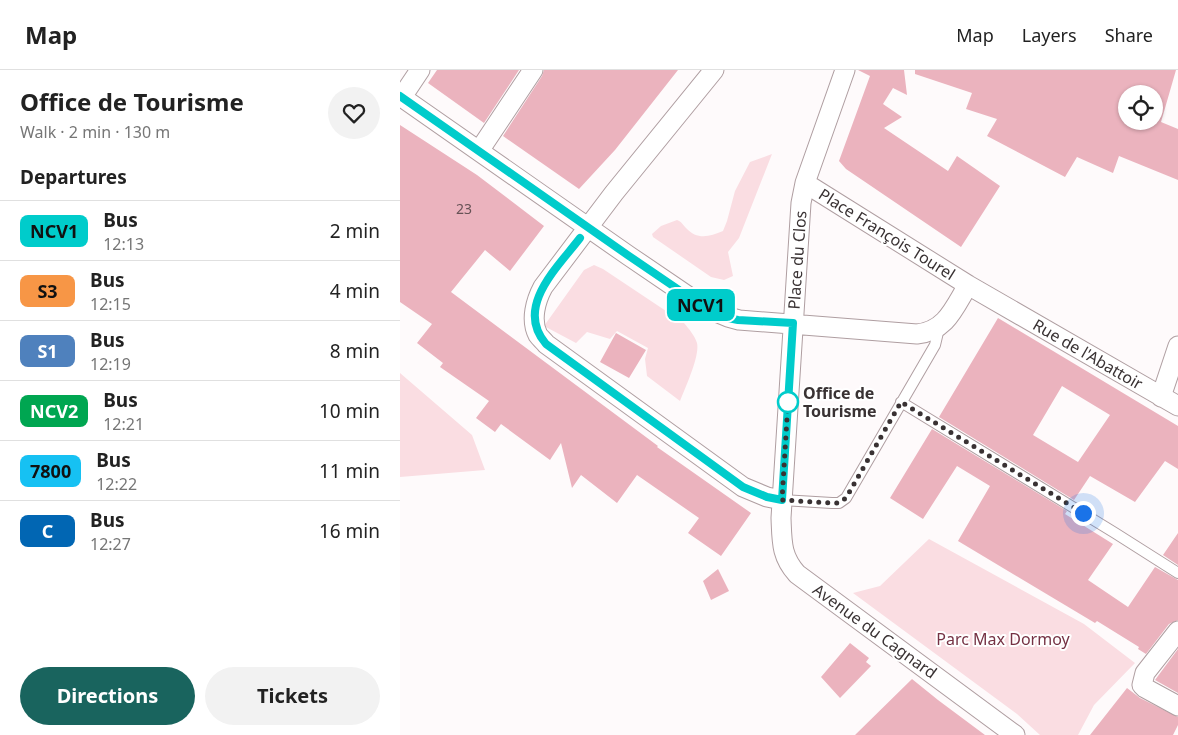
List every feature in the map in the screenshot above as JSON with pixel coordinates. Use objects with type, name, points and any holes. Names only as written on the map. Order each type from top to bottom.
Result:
[{"type":"street","points":[[401,96],[420,70]]},
{"type":"street","points":[[479,151],[533,70]]},
{"type":"street","points":[[714,70],[542,287],[536,300],[535,326],[538,335],[546,344],[743,487],[767,497],[782,500],[793,323],[917,334],[927,333],[939,328],[949,316],[968,285]]},
{"type":"street","name":"Place du Clos","points":[[401,96],[704,307],[728,318],[738,320],[793,323],[801,203],[805,183],[846,70]]},
{"type":"street","name":"Place François Tourel","points":[[805,183],[968,285]]},
{"type":"street","name":"Rue de l'Abattoir","points":[[968,285],[1162,397],[1178,346]]},
{"type":"street","points":[[1162,397],[1178,406]]},
{"type":"street","name":"Avenue du Cagnard","points":[[782,500],[782,548],[788,564],[797,574],[1016,735]]},
{"type":"street","points":[[1178,631],[1145,673],[1142,685],[1178,706]]},
{"type":"lane","points":[[782,500],[839,503],[846,498],[935,345],[939,328]]},
{"type":"lane","points":[[901,402],[1178,573]]},
{"type":"green space","points":[[772,154],[739,238],[728,252],[733,276],[724,280],[711,277],[653,237],[652,234],[661,226],[677,220],[690,232],[699,236],[713,235],[723,231],[735,191],[750,162]]},
{"type":"green space","points":[[594,265],[603,269],[684,323],[693,335],[697,343],[696,356],[692,372],[680,401],[647,376],[645,359],[648,348],[617,331],[610,339],[587,332],[576,343],[544,326],[584,270]]},
{"type":"green space","points":[[400,373],[472,435],[485,470],[400,477]]},
{"type":"green space","name":"Parc Max Dormoy","points":[[929,539],[1084,624],[1135,663],[1094,705],[1078,735],[1040,735],[1017,714],[853,593],[880,586]]},
{"type":"building","points":[[437,70],[519,70],[484,123],[428,83]]},
{"type":"building","points":[[544,70],[678,70],[615,150],[579,189],[503,136]]},
{"type":"building","points":[[858,70],[904,70],[907,95],[893,88],[883,104],[902,117],[884,128],[948,171],[957,156],[1000,186],[961,247],[846,169],[839,161],[870,76]]},
{"type":"building","points":[[915,70],[1176,70],[1163,115],[1163,85],[1118,85],[1118,130],[1163,130],[1163,123],[1178,129],[1178,180],[1119,156],[1113,173],[1077,157],[1065,177],[987,136],[997,119],[966,109],[972,93],[915,74]]},
{"type":"building","points":[[400,125],[477,175],[544,226],[510,271],[485,250],[451,292],[657,447],[751,513],[721,556],[688,533],[699,518],[637,475],[617,503],[581,475],[572,488],[561,443],[550,460],[501,424],[495,432],[476,418],[489,401],[440,367],[443,363],[417,343],[432,324],[400,302]]},
{"type":"building","points":[[998,318],[1178,426],[1178,469],[1165,461],[1135,502],[1090,476],[1074,500],[939,417]],"holes":[[[1062,386],[1110,415],[1078,462],[1033,435]]]},
{"type":"building","points":[[616,333],[646,350],[629,378],[600,362]]},
{"type":"building","points":[[932,429],[1067,511],[1065,514],[1113,544],[1088,580],[1128,607],[1155,567],[1178,580],[1178,620],[1169,624],[1146,654],[1138,649],[1139,647],[1097,621],[1095,623],[958,541],[990,486],[957,466],[923,519],[890,498]]},
{"type":"building","points":[[1178,533],[1178,565],[1163,555]]},
{"type":"building","points":[[718,569],[729,591],[711,600],[703,581]]},
{"type":"building","points":[[850,643],[869,658],[866,662],[871,666],[840,698],[821,677]]},
{"type":"building","points":[[1178,649],[1178,693],[1155,680]]},
{"type":"building","points":[[912,679],[938,700],[985,735],[855,735]]},
{"type":"building","points":[[1127,688],[1140,698],[1178,717],[1178,725],[1173,735],[1090,735]]},
{"type":"bus line","name":"NCV1","points":[[400,96],[704,307],[728,318],[738,320],[793,323],[782,500],[767,497],[743,487],[546,344],[538,335],[535,326],[536,300],[542,287],[580,238]]},
{"type":"place","name":"Office de Tourisme","points":[[788,402]]},
{"type":"route","points":[[788,402],[782,500],[839,503],[846,498],[901,402],[1083,513]]}]
